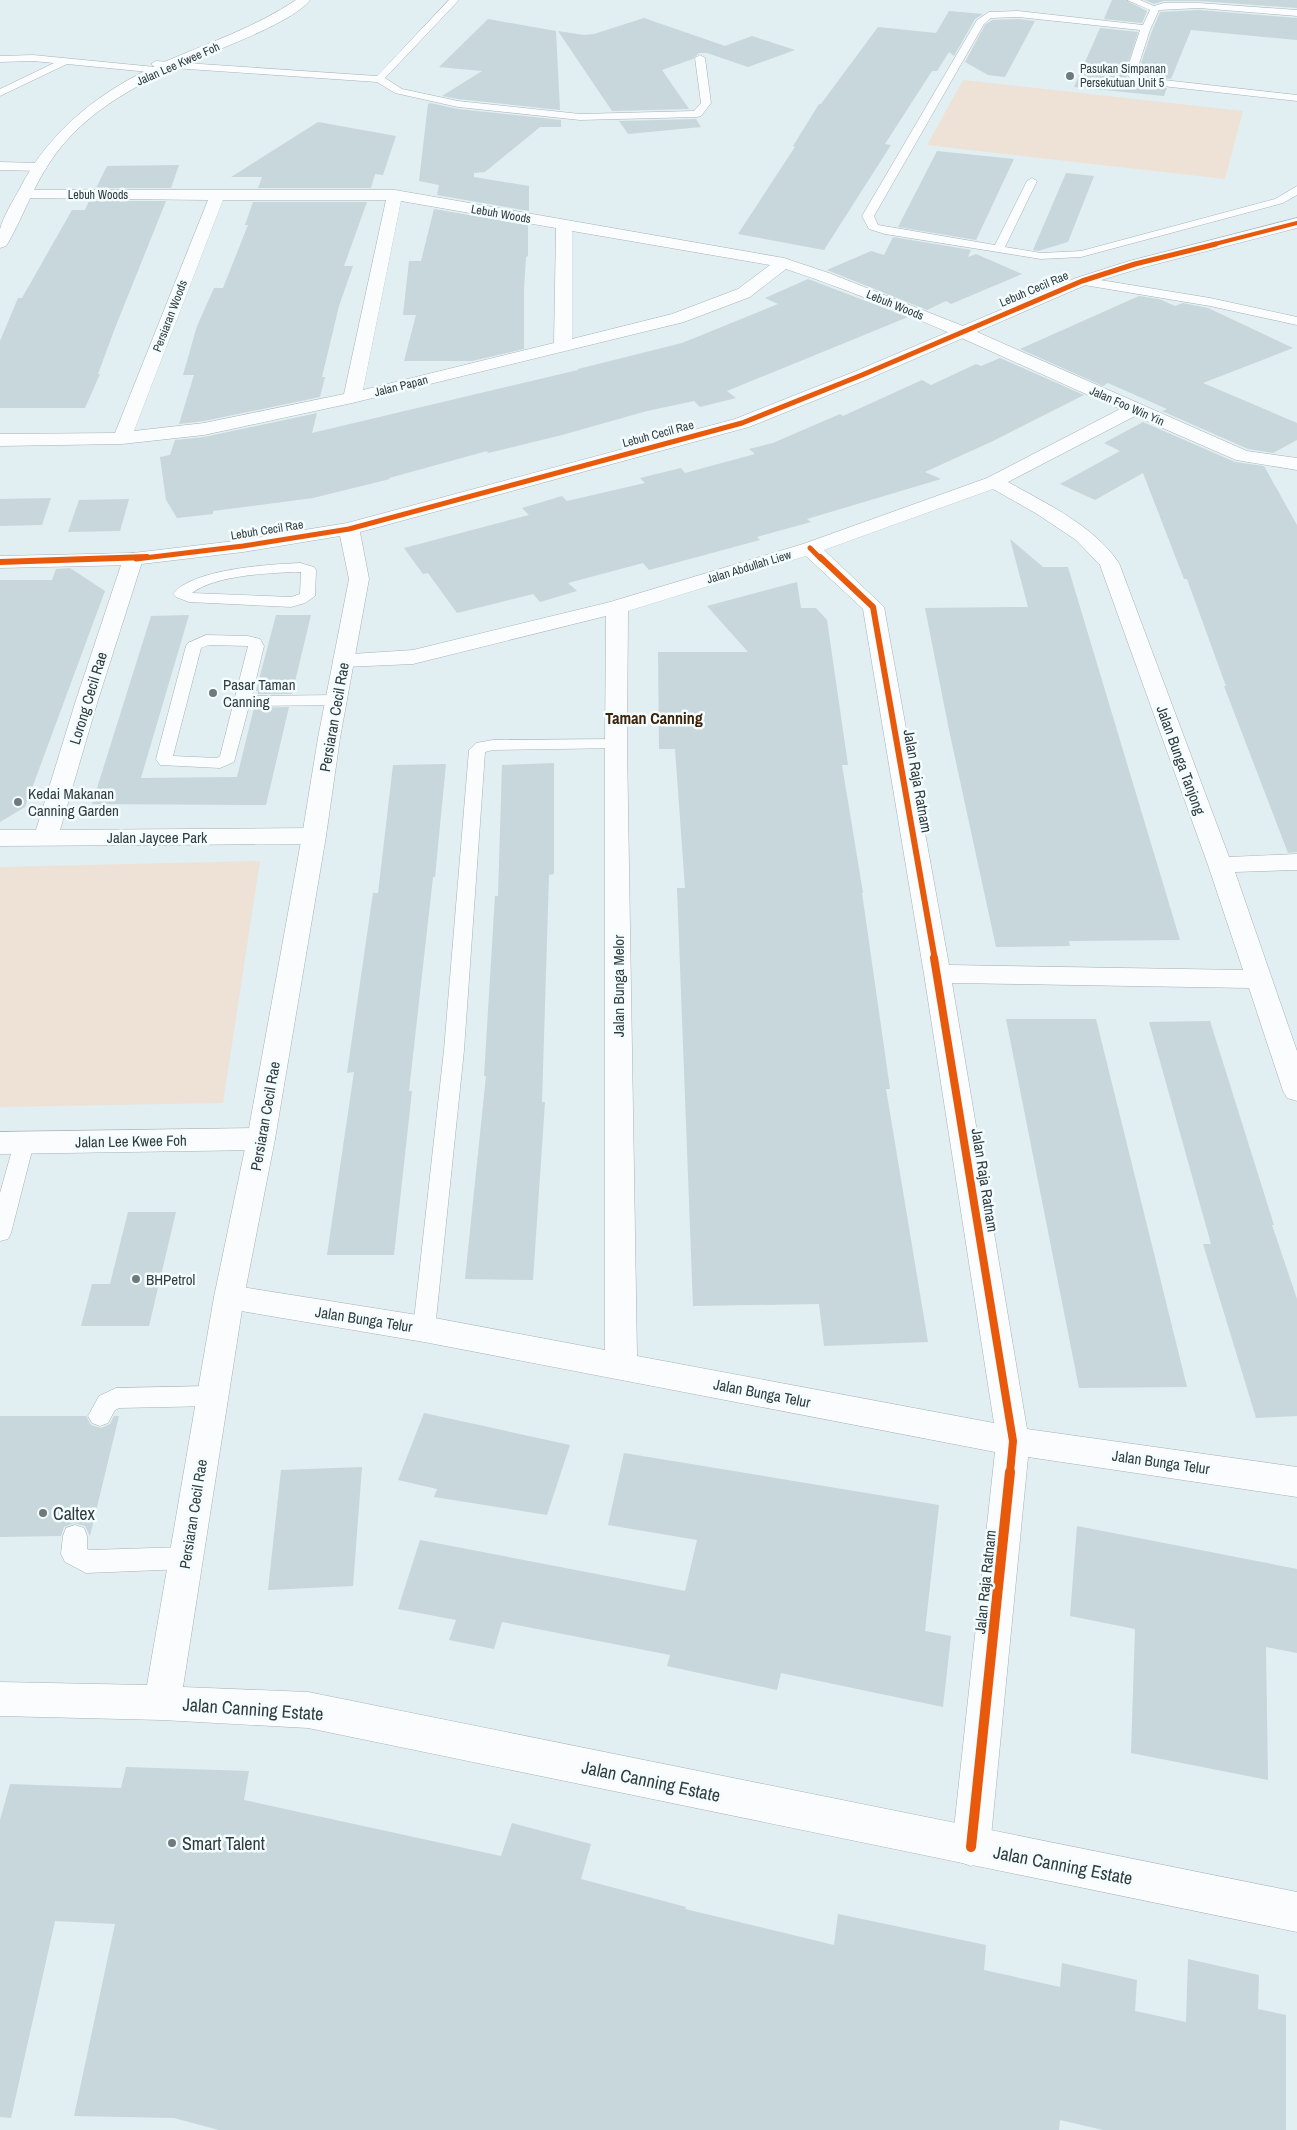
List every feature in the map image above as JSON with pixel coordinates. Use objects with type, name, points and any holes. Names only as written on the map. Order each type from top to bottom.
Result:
[{"type":"street","name":"Jalan Lee Kwee Foh","points":[[0,212],[33,167],[72,128],[112,97],[157,67],[266,15],[290,0]]},
{"type":"street","name":"Jalan Lee Kwee Foh","points":[[157,67],[255,29],[279,17],[304,0]]},
{"type":"street","points":[[0,166],[33,167]]},
{"type":"street","name":"Jalan Lee Kwee Foh","points":[[0,243],[25,195],[33,167]]},
{"type":"street","name":"Lebuh Woods","points":[[25,195],[395,195],[784,263],[823,276],[962,332]]},
{"type":"street","name":"Persiaran Woods","points":[[122,438],[217,195]]},
{"type":"street","points":[[352,398],[395,195]]},
{"type":"street","name":"Lebuh Cecil Rae","points":[[0,563],[133,559],[243,546],[349,529],[742,423],[1082,281],[1107,272],[1256,236],[1297,223]]},
{"type":"street","points":[[563,347],[564,225]]},
{"type":"street","name":"Jalan Papan","points":[[0,440],[122,438],[204,429],[352,398],[678,318],[744,294],[784,263]]},
{"type":"street","name":"Jalan Foo Win Yin","points":[[962,332],[1243,456],[1297,464]]},
{"type":"street","name":"Jalan Abdullah Liew","points":[[344,660],[413,657],[617,607],[810,548],[994,482],[1134,409]]},
{"type":"street","name":"Jalan Bunga Tanjong","points":[[994,482],[1044,510],[1083,536],[1109,562],[1220,865],[1257,979],[1297,1091]]},
{"type":"street","name":"Persiaran Cecil Rae","points":[[162,1703],[229,1297],[261,1139],[314,836],[329,738],[359,579],[349,529]]},
{"type":"street","name":"Jalan Raja Ratnam","points":[[810,548],[873,607],[937,974],[1013,1440],[971,1847]]},
{"type":"street","name":"Lorong Cecil Rae","points":[[46,838],[87,700],[133,559]]},
{"type":"street","name":"Jalan Bunga Melor","points":[[617,607],[616,744],[621,1366]]},
{"type":"street","name":"Jalan Jaycee Park","points":[[0,838],[314,836]]},
{"type":"street","points":[[1220,865],[1297,862]]},
{"type":"street","points":[[937,974],[1257,979]]},
{"type":"street","name":"Jalan Lee Kwee Foh","points":[[12,1143],[261,1139]]},
{"type":"street","name":"Jalan Bunga Telur","points":[[229,1297],[424,1329],[1013,1440],[1297,1482]]},
{"type":"street","name":"Jalan Canning Estate","points":[[0,1699],[162,1703],[308,1710],[971,1847],[1297,1912]]},
{"type":"lane","points":[[379,79],[454,0]]},
{"type":"lane","points":[[1132,0],[1155,9]]},
{"type":"lane","points":[[1297,13],[1184,1],[1160,4],[1155,9],[1147,28],[1131,73],[1139,80],[1297,98]]},
{"type":"lane","points":[[1147,28],[1018,14],[989,15],[980,22],[868,216],[873,227],[885,231],[1042,256],[1081,254],[1279,201],[1291,195],[1297,189]]},
{"type":"lane","points":[[0,59],[33,58],[64,62],[379,79],[399,91],[458,104],[580,117],[697,114],[706,103],[700,58]]},
{"type":"lane","points":[[0,93],[64,62]]},
{"type":"lane","points":[[998,250],[1032,181]]},
{"type":"lane","points":[[1082,281],[1210,302],[1297,321]]},
{"type":"lane","points":[[243,546],[248,571]]},
{"type":"lane","points":[[306,568],[309,570],[307,596],[290,602],[189,597],[181,594],[194,585],[248,571],[306,568]]},
{"type":"lane","points":[[206,640],[254,642],[256,646],[242,701],[228,758],[224,762],[171,763],[164,759],[194,646],[198,643],[206,640]]},
{"type":"lane","points":[[242,701],[337,700]]},
{"type":"lane","points":[[424,1329],[454,1050],[477,750],[493,745],[616,744]]},
{"type":"lane","points":[[0,1233],[12,1143]]},
{"type":"lane","points":[[100,1416],[107,1403],[116,1398],[212,1396]]},
{"type":"lane","points":[[75,1536],[74,1554],[86,1562],[185,1558]]},
{"type":"shaded area","points":[[963,80],[1243,111],[1225,179],[927,145]]},
{"type":"shaded area","points":[[260,861],[223,1103],[0,1107],[0,867]]},
{"type":"building","points":[[1112,0],[1125,0],[1147,11],[1142,23],[1104,19]]},
{"type":"building","points":[[1145,0],[1297,0],[1297,8],[1199,1],[1164,1],[1154,4]]},
{"type":"building","points":[[1199,10],[1297,18],[1297,40],[1191,30],[1171,79],[1147,76],[1138,72],[1160,12]]},
{"type":"building","points":[[949,11],[983,14],[975,19],[954,56],[949,52],[937,71],[932,71],[885,144],[891,145],[824,250],[738,234],[795,147],[793,146],[819,104],[821,104],[878,27],[936,33]]},
{"type":"building","points":[[644,18],[725,46],[752,36],[795,50],[748,67],[707,53],[699,53],[693,59],[662,70],[689,109],[612,111],[558,31],[584,35],[594,34]]},
{"type":"building","points":[[488,19],[556,31],[560,110],[442,96],[482,71],[439,67]]},
{"type":"building","points":[[1018,19],[1035,21],[1005,77],[988,75],[965,62],[985,25],[992,20]]},
{"type":"building","points":[[1100,28],[1138,32],[1125,74],[1130,81],[1143,86],[1167,88],[1164,96],[1074,87]]},
{"type":"building","points":[[428,104],[458,109],[561,120],[561,127],[540,127],[485,172],[474,173],[474,177],[529,186],[529,211],[437,195],[439,185],[419,181]]},
{"type":"building","points":[[696,119],[701,127],[628,134],[619,121]]},
{"type":"building","points":[[318,122],[396,136],[383,175],[375,174],[371,188],[258,188],[262,177],[231,177]]},
{"type":"building","points":[[937,151],[1014,159],[976,240],[898,227]]},
{"type":"building","points":[[179,165],[171,188],[96,188],[107,166]]},
{"type":"building","points":[[1066,173],[1094,176],[1068,242],[1038,251],[1033,250]]},
{"type":"building","points":[[89,201],[166,201],[115,328],[98,374],[100,374],[85,408],[0,408],[0,341],[18,298],[22,298],[72,210],[85,210]]},
{"type":"building","points":[[253,202],[367,202],[344,266],[353,266],[339,306],[322,377],[325,377],[320,397],[204,421],[179,424],[194,375],[183,375],[197,326],[214,288],[223,288],[248,225],[245,225]]},
{"type":"building","points":[[434,209],[528,225],[528,256],[526,257],[524,288],[524,349],[472,361],[404,361],[416,315],[403,315],[409,261],[421,261]]},
{"type":"building","points":[[893,237],[971,250],[968,257],[976,254],[1022,274],[951,304],[946,301],[927,310],[827,270],[871,251],[884,255]]},
{"type":"building","points":[[808,279],[908,317],[727,391],[736,398],[700,407],[694,401],[647,411],[562,435],[488,453],[487,451],[390,479],[313,498],[213,511],[213,514],[177,518],[166,500],[160,457],[170,455],[175,440],[204,437],[317,413],[312,433],[578,370],[682,343],[778,304],[765,298]]},
{"type":"building","points":[[1139,296],[1159,299],[1175,306],[1183,303],[1208,308],[1293,348],[1203,383],[1297,423],[1297,440],[1273,453],[1248,449],[1162,411],[1167,409],[1108,383],[1103,386],[1020,349]]},
{"type":"building","points":[[1000,358],[1084,395],[993,441],[925,472],[941,479],[807,519],[811,522],[757,537],[760,540],[649,570],[643,563],[568,583],[577,591],[540,602],[533,594],[457,613],[428,573],[423,574],[404,548],[529,515],[522,508],[562,496],[567,501],[645,483],[640,478],[681,468],[685,473],[755,454],[749,449],[773,443],[840,414],[843,416],[922,380],[931,385],[976,364],[981,366]]},
{"type":"building","points":[[1143,422],[1235,462],[1264,466],[1297,525],[1297,852],[1288,853],[1224,686],[1226,686],[1187,579],[1184,579],[1143,473],[1095,500],[1060,484],[1120,451],[1104,443]]},
{"type":"building","points":[[51,498],[42,525],[0,526],[0,499]]},
{"type":"building","points":[[129,499],[120,531],[68,532],[79,500]]},
{"type":"building","points":[[1010,539],[1043,567],[1068,567],[1180,940],[1069,941],[1070,946],[996,947],[949,730],[925,608],[1028,607]]},
{"type":"building","points":[[70,568],[105,591],[25,807],[0,822],[0,580],[52,580],[56,569]]},
{"type":"building","points":[[797,582],[801,608],[816,608],[827,620],[848,765],[842,765],[863,893],[890,1089],[886,1089],[928,1342],[824,1346],[819,1304],[693,1306],[677,888],[685,888],[675,749],[659,749],[658,652],[748,652],[707,606]]},
{"type":"building","points":[[189,615],[141,778],[237,777],[254,708],[289,707],[266,805],[92,804],[151,616]]},
{"type":"building","points":[[276,615],[311,615],[292,694],[258,694],[258,691],[256,691]]},
{"type":"building","points":[[554,763],[554,874],[549,875],[542,1102],[545,1102],[533,1280],[465,1279],[486,1076],[484,1076],[495,896],[498,896],[502,765]]},
{"type":"building","points":[[446,764],[435,877],[433,877],[409,1091],[412,1091],[394,1255],[327,1255],[354,1072],[347,1073],[373,893],[378,893],[393,765]]},
{"type":"building","points":[[1006,1019],[1096,1019],[1187,1387],[1079,1388]]},
{"type":"building","points":[[1210,1021],[1274,1225],[1272,1225],[1297,1299],[1297,1416],[1256,1418],[1203,1244],[1211,1244],[1149,1022]]},
{"type":"building","points":[[128,1212],[176,1212],[149,1326],[81,1326],[92,1284],[110,1284]]},
{"type":"building","points":[[424,1413],[570,1445],[547,1515],[434,1497],[437,1489],[398,1480]]},
{"type":"building","points":[[0,1416],[86,1416],[91,1425],[101,1428],[110,1424],[114,1416],[119,1416],[90,1536],[85,1526],[74,1523],[64,1527],[61,1536],[0,1537]]},
{"type":"building","points":[[624,1453],[939,1505],[925,1631],[951,1636],[943,1707],[781,1673],[777,1690],[667,1666],[670,1655],[502,1622],[494,1649],[449,1640],[456,1620],[398,1609],[420,1540],[685,1591],[697,1540],[608,1525]]},
{"type":"building","points":[[362,1467],[353,1586],[268,1590],[281,1470]]},
{"type":"building","points":[[1077,1526],[1297,1569],[1297,1653],[1266,1647],[1268,1780],[1131,1753],[1135,1629],[1070,1616]]},
{"type":"building","points":[[126,1767],[249,1771],[244,1800],[501,1856],[512,1823],[591,1844],[581,1879],[686,1907],[685,1909],[834,1945],[838,1914],[986,1945],[984,1970],[1060,1987],[1062,1963],[1137,1980],[1135,2011],[1186,2022],[1188,1959],[1259,1975],[1258,2009],[1286,2015],[1286,2130],[1103,2130],[1060,2120],[1059,2130],[219,2130],[174,2118],[74,2116],[115,1924],[55,1921],[11,2118],[0,2117],[0,1820],[10,1784],[121,1788]]},
{"type":"cycle path","points":[[0,562],[133,559],[243,546],[349,529],[742,423],[862,375],[1082,281],[1135,264],[1297,223]]},
{"type":"cycle path","points":[[810,548],[873,607],[937,974],[1013,1441],[971,1847]]},
{"type":"place","name":"Pasukan Simpanan Persekutuan Unit 5","points":[[1070,76]]},
{"type":"place","name":"Pasar Taman Canning","points":[[213,693]]},
{"type":"place","name":"Kedai Makanan Canning Garden","points":[[18,802]]},
{"type":"place","name":"BHPetrol","points":[[136,1279]]},
{"type":"place","name":"Caltex","points":[[43,1513]]},
{"type":"place","name":"Smart Talent","points":[[172,1843]]},
{"type":"district","name":"Taman Canning","points":[[654,718]]}]
